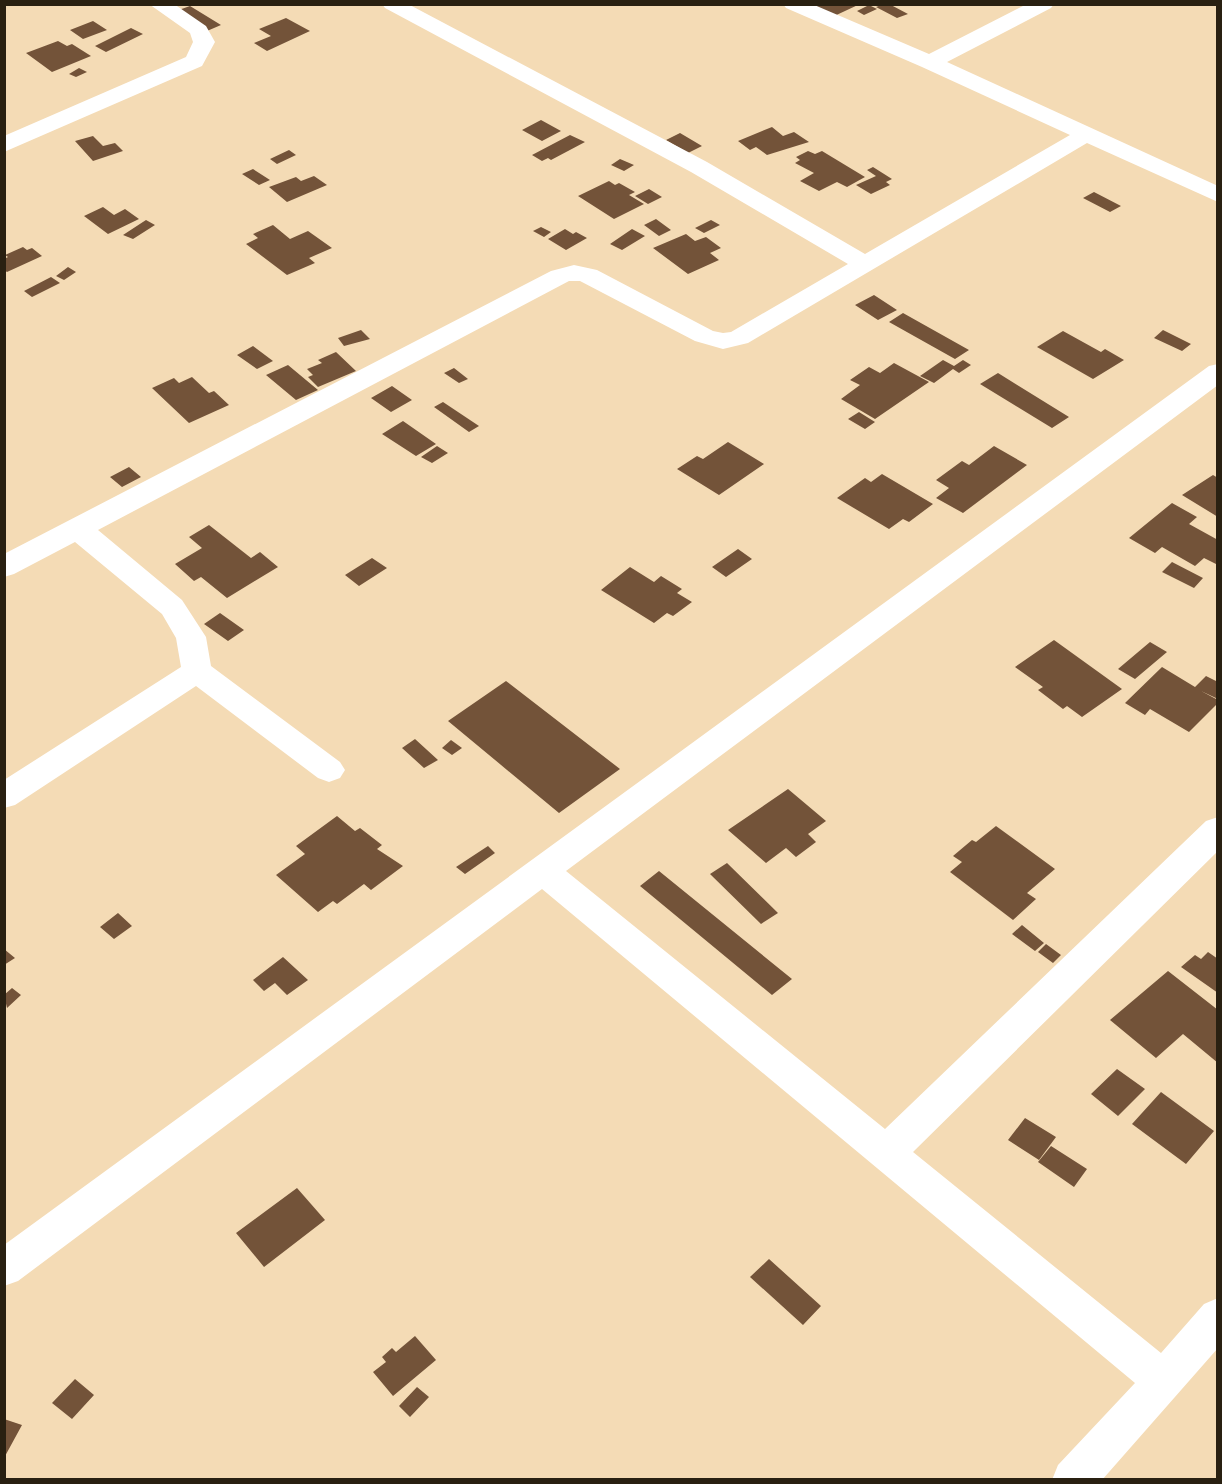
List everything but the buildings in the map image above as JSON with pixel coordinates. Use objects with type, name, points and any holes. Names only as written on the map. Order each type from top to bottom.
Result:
[{"type":"street","points":[[4,145],[194,61],[204,42],[199,30],[159,4]]},
{"type":"street","points":[[392,4],[699,167],[865,264]]},
{"type":"street","points":[[793,4],[930,63],[1218,195]]},
{"type":"street","points":[[930,63],[1044,4]]},
{"type":"street","points":[[4,567],[560,276],[574,272],[588,275],[704,336],[723,341],[739,338],[1087,134]]},
{"type":"street","points":[[4,1268],[1218,372]]},
{"type":"street","points":[[77,528],[172,607],[191,637],[197,671],[329,770]]},
{"type":"street","points":[[4,796],[197,671]]},
{"type":"street","points":[[886,1153],[1218,830]]},
{"type":"street","points":[[543,871],[1164,1381]]},
{"type":"street","points":[[1074,1479],[1164,1381],[1218,1317]]}]
